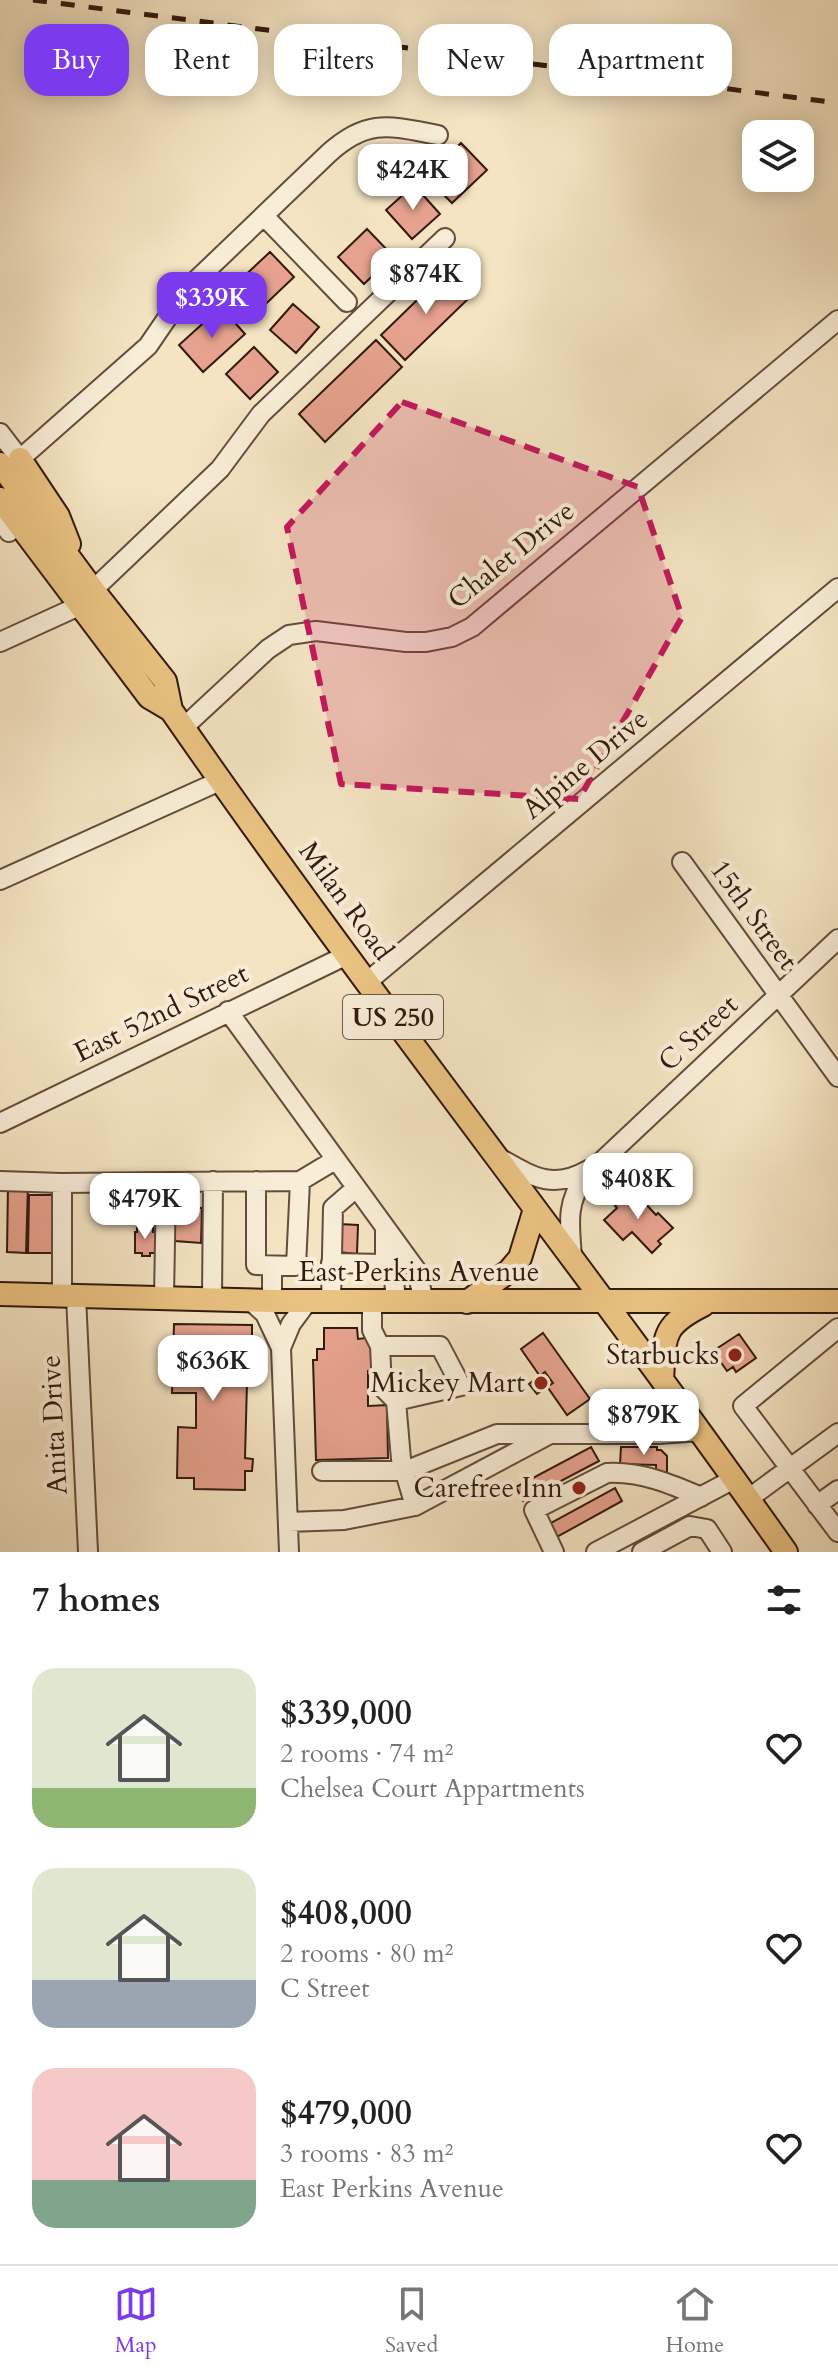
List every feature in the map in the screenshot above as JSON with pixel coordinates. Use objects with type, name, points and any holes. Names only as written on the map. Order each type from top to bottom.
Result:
[{"type":"main road","points":[[10,461],[58,516],[85,590]]},
{"type":"main road","name":"Milan Road","points":[[0,499],[165,681],[178,718],[222,780],[347,955],[701,1431],[786,1552]]},
{"type":"main road","points":[[4,526],[44,576],[85,590]]},
{"type":"main road","points":[[467,1302],[509,1271],[520,1258],[535,1209]]},
{"type":"main road","name":"East Perkins Avenue","points":[[0,1294],[331,1302],[838,1301]]},
{"type":"main road","points":[[662,1380],[664,1342],[671,1325],[709,1302]]},
{"type":"street","points":[[0,433],[10,461],[148,346],[187,289],[338,145],[366,129],[389,127],[438,135]]},
{"type":"street","points":[[264,216],[347,302]]},
{"type":"street","points":[[0,642],[85,590],[217,473],[261,414],[445,238]]},
{"type":"street","name":"Chalet Drive","points":[[178,718],[268,649],[293,634],[316,631],[419,642],[446,639],[472,627],[838,320]]},
{"type":"street","name":"Alpine Drive","points":[[367,982],[838,588]]},
{"type":"street","points":[[0,880],[222,780]]},
{"type":"street","name":"15th Street","points":[[682,862],[838,1077]]},
{"type":"street","name":"C Street","points":[[572,1257],[571,1200],[594,1167],[838,939]]},
{"type":"street","name":"East 52nd Street","points":[[0,1123],[347,955]]},
{"type":"street","points":[[228,1011],[417,1271],[424,1302]]},
{"type":"street","name":"C Street","points":[[496,1156],[532,1176],[552,1181],[573,1178],[594,1167]]},
{"type":"street","points":[[0,1181],[300,1181],[335,1160]]},
{"type":"street","points":[[212,1299],[213,1181]]},
{"type":"street","points":[[256,1181],[256,1265],[296,1266],[300,1181]]},
{"type":"street","points":[[164,1298],[166,1182]]},
{"type":"street","name":"Anita Drive","points":[[62,1183],[88,1552]]},
{"type":"street","points":[[331,1302],[333,1208],[356,1188]]},
{"type":"street","points":[[385,1227],[385,1264],[394,1279],[396,1302]]},
{"type":"street","points":[[331,1263],[385,1264]]},
{"type":"street","points":[[272,1266],[262,1301],[281,1348],[289,1552]]},
{"type":"street","points":[[281,1348],[291,1324],[308,1301]]},
{"type":"street","points":[[372,1302],[372,1330],[380,1346],[382,1387],[396,1401],[401,1459],[415,1506]]},
{"type":"street","points":[[838,1328],[743,1406],[838,1532]]},
{"type":"street","points":[[380,1346],[440,1346],[461,1386],[396,1401]]},
{"type":"street","points":[[322,1471],[405,1471],[497,1434],[701,1431]]},
{"type":"street","points":[[748,1499],[838,1433]]},
{"type":"street","points":[[288,1522],[344,1520],[415,1506],[550,1434]]},
{"type":"street","points":[[554,1552],[534,1510],[607,1473],[620,1472],[666,1482],[701,1497]]},
{"type":"street","points":[[596,1552],[734,1479]]},
{"type":"street","points":[[817,1505],[838,1490]]},
{"type":"street","points":[[654,1521],[665,1540]]},
{"type":"street","points":[[642,1552],[690,1526],[707,1529],[722,1552]]},
{"type":"highlighted area","points":[[402,402],[638,487],[682,617],[579,799],[341,784],[287,527]]},
{"type":"building","points":[[461,143],[487,170],[452,203],[426,177]]},
{"type":"building","points":[[414,185],[440,214],[412,239],[386,210]]},
{"type":"building","points":[[367,229],[393,256],[364,284],[338,257]]},
{"type":"building","points":[[270,252],[294,277],[250,319],[226,293]]},
{"type":"building","points":[[446,272],[470,297],[405,360],[381,335]]},
{"type":"building","points":[[293,304],[319,327],[296,353],[270,330]]},
{"type":"building","points":[[221,307],[245,334],[203,372],[179,345]]},
{"type":"building","points":[[376,340],[402,367],[325,442],[299,414]]},
{"type":"building","points":[[254,347],[278,372],[250,399],[226,374]]},
{"type":"building","points":[[8,1185],[28,1186],[26,1253],[7,1252]]},
{"type":"building","points":[[632,1189],[673,1228],[658,1241],[661,1244],[652,1253],[632,1232],[623,1240],[604,1220]]},
{"type":"building","points":[[29,1195],[53,1195],[52,1253],[28,1253]]},
{"type":"building","points":[[175,1208],[202,1208],[201,1243],[175,1241]]},
{"type":"building","points":[[339,1224],[358,1225],[357,1254],[338,1252]]},
{"type":"building","points":[[137,1226],[153,1226],[156,1253],[142,1256],[142,1253],[135,1253]]},
{"type":"building","points":[[174,1324],[252,1325],[252,1345],[248,1345],[245,1458],[253,1459],[252,1471],[245,1471],[245,1490],[194,1489],[194,1478],[177,1478],[178,1427],[196,1428],[196,1393],[172,1393]]},
{"type":"building","points":[[324,1328],[357,1328],[358,1339],[366,1338],[372,1343],[368,1406],[387,1405],[388,1458],[316,1460],[313,1360],[317,1360],[317,1349],[324,1349]]},
{"type":"building","points":[[543,1333],[590,1399],[567,1415],[521,1349]]},
{"type":"building","name":"Starbucks","points":[[739,1334],[756,1358],[736,1372],[733,1367],[727,1371],[713,1351]]},
{"type":"building","name":"Mickey Mart","points":[[545,1372],[553,1383],[537,1394],[529,1384]]},
{"type":"building","points":[[591,1447],[599,1461],[523,1501],[516,1487]]},
{"type":"building","points":[[621,1447],[657,1447],[667,1456],[667,1472],[656,1472],[656,1465],[620,1464]]},
{"type":"building","points":[[615,1488],[622,1501],[555,1538],[547,1525]]},
{"type":"railway","points":[[33,0],[838,103]]},
{"type":"place","name":"Starbucks","points":[[735,1355]]},
{"type":"place","name":"Mickey Mart","points":[[541,1383]]},
{"type":"place","name":"Carefree Inn","points":[[579,1488]]}]
